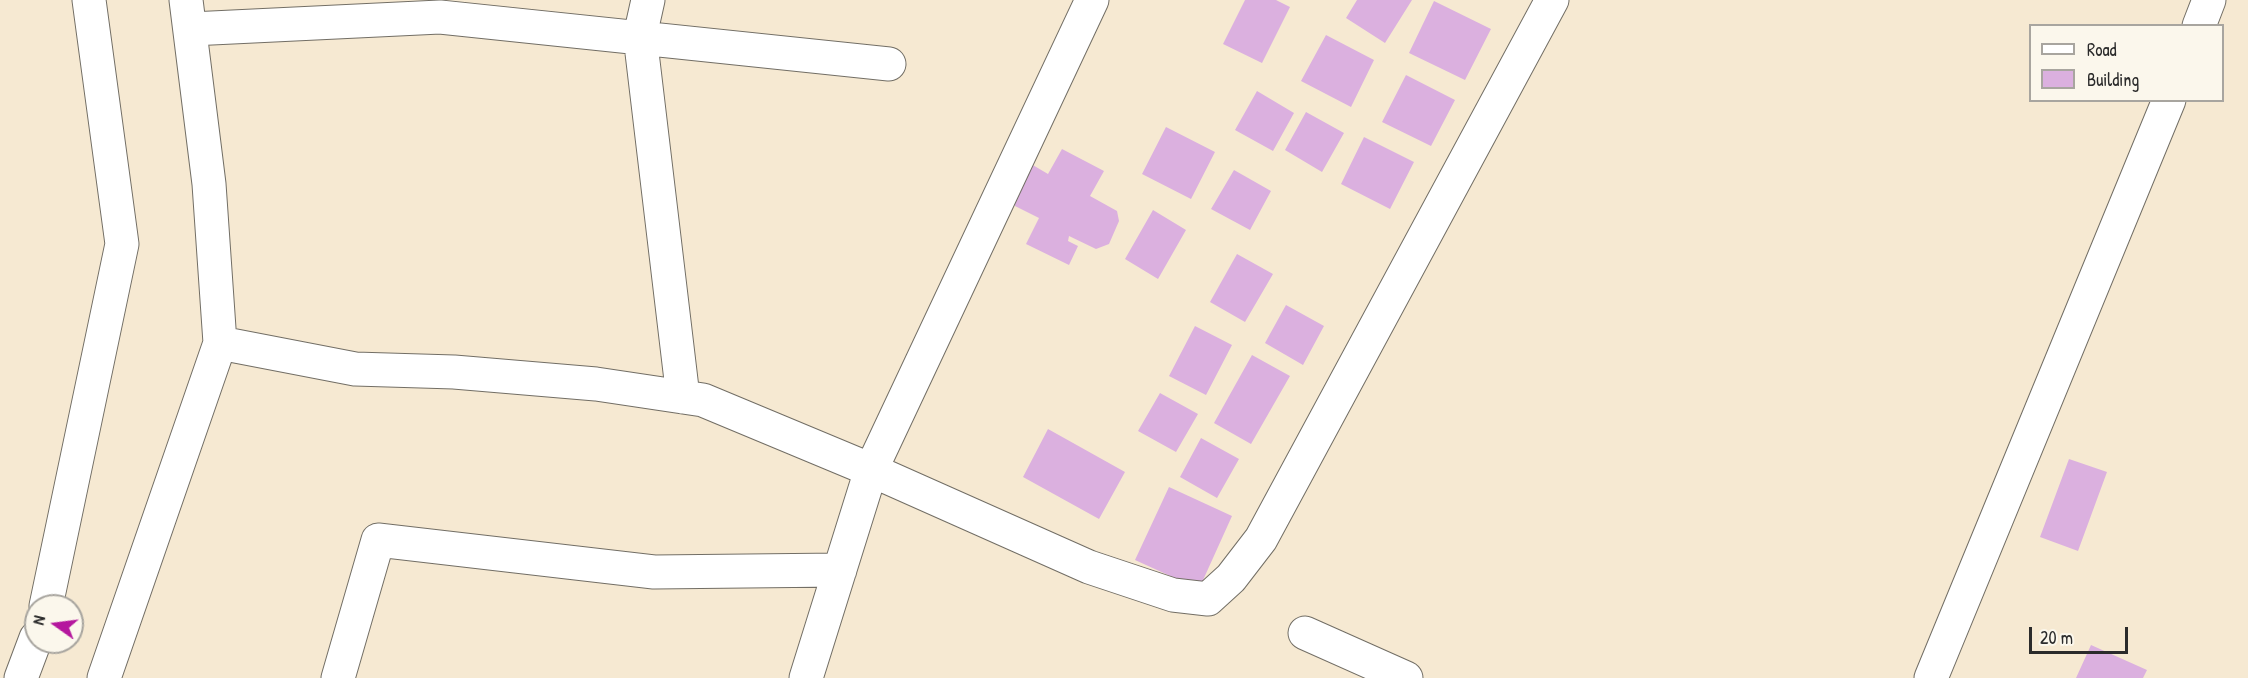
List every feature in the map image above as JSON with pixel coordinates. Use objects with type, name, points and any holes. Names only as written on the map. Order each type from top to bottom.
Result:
[{"type":"street","points":[[49,594],[122,244],[89,0]]},
{"type":"street","points":[[648,0],[639,36],[683,397]]},
{"type":"street","points":[[806,678],[871,470],[1092,0]]},
{"type":"street","points":[[2200,24],[2209,0]]},
{"type":"street","points":[[220,343],[355,369],[454,372],[596,384],[703,400],[871,470],[1089,567],[1173,596],[1208,599],[1231,579],[1261,539],[1542,4]]},
{"type":"street","points":[[104,678],[220,343],[209,184],[189,14],[441,8],[639,36],[890,64]]},
{"type":"street","points":[[1931,678],[2168,102]]},
{"type":"street","points":[[338,678],[378,540],[654,572],[840,570]]},
{"type":"street","points":[[1305,633],[1406,678]]},
{"type":"street","points":[[21,678],[30,654]]},
{"type":"building","points":[[1245,0],[1276,0],[1290,7],[1262,63],[1223,44]]},
{"type":"building","points":[[1357,0],[1412,0],[1385,43],[1346,18]]},
{"type":"building","points":[[1434,1],[1491,29],[1465,80],[1409,53]]},
{"type":"building","points":[[1326,35],[1374,60],[1351,107],[1301,81]]},
{"type":"building","points":[[1406,75],[1455,100],[1431,146],[1382,122]]},
{"type":"building","points":[[1257,91],[1294,113],[1273,151],[1235,130]]},
{"type":"building","points":[[1306,112],[1344,133],[1322,172],[1285,150]]},
{"type":"building","points":[[1166,127],[1215,152],[1191,199],[1142,174]]},
{"type":"building","points":[[1364,137],[1414,162],[1390,209],[1341,184]]},
{"type":"building","points":[[1062,149],[1104,171],[1090,196],[1117,211],[1119,221],[1109,244],[1096,249],[1069,236],[1068,241],[1078,246],[1069,265],[1026,244],[1039,218],[1015,206],[1014,194],[1031,164],[1048,174]]},
{"type":"building","points":[[1234,170],[1271,191],[1250,230],[1211,209]]},
{"type":"building","points":[[1153,210],[1186,230],[1158,279],[1125,259]]},
{"type":"building","points":[[1237,254],[1273,274],[1245,322],[1210,302]]},
{"type":"building","points":[[1286,305],[1324,326],[1303,365],[1265,343]]},
{"type":"building","points":[[1195,326],[1232,345],[1206,395],[1169,376]]},
{"type":"building","points":[[1252,355],[1290,376],[1251,444],[1214,423]]},
{"type":"building","points":[[1160,393],[1198,414],[1176,452],[1138,431]]},
{"type":"building","points":[[1048,429],[1125,472],[1099,519],[1023,477]]},
{"type":"building","points":[[1201,438],[1239,459],[1217,498],[1180,477]]},
{"type":"building","points":[[2069,459],[2107,472],[2078,551],[2040,537]]},
{"type":"building","points":[[1169,487],[1232,516],[1199,589],[1135,560]]},
{"type":"building","points":[[2091,645],[2147,670],[2143,678],[2076,678]]}]
